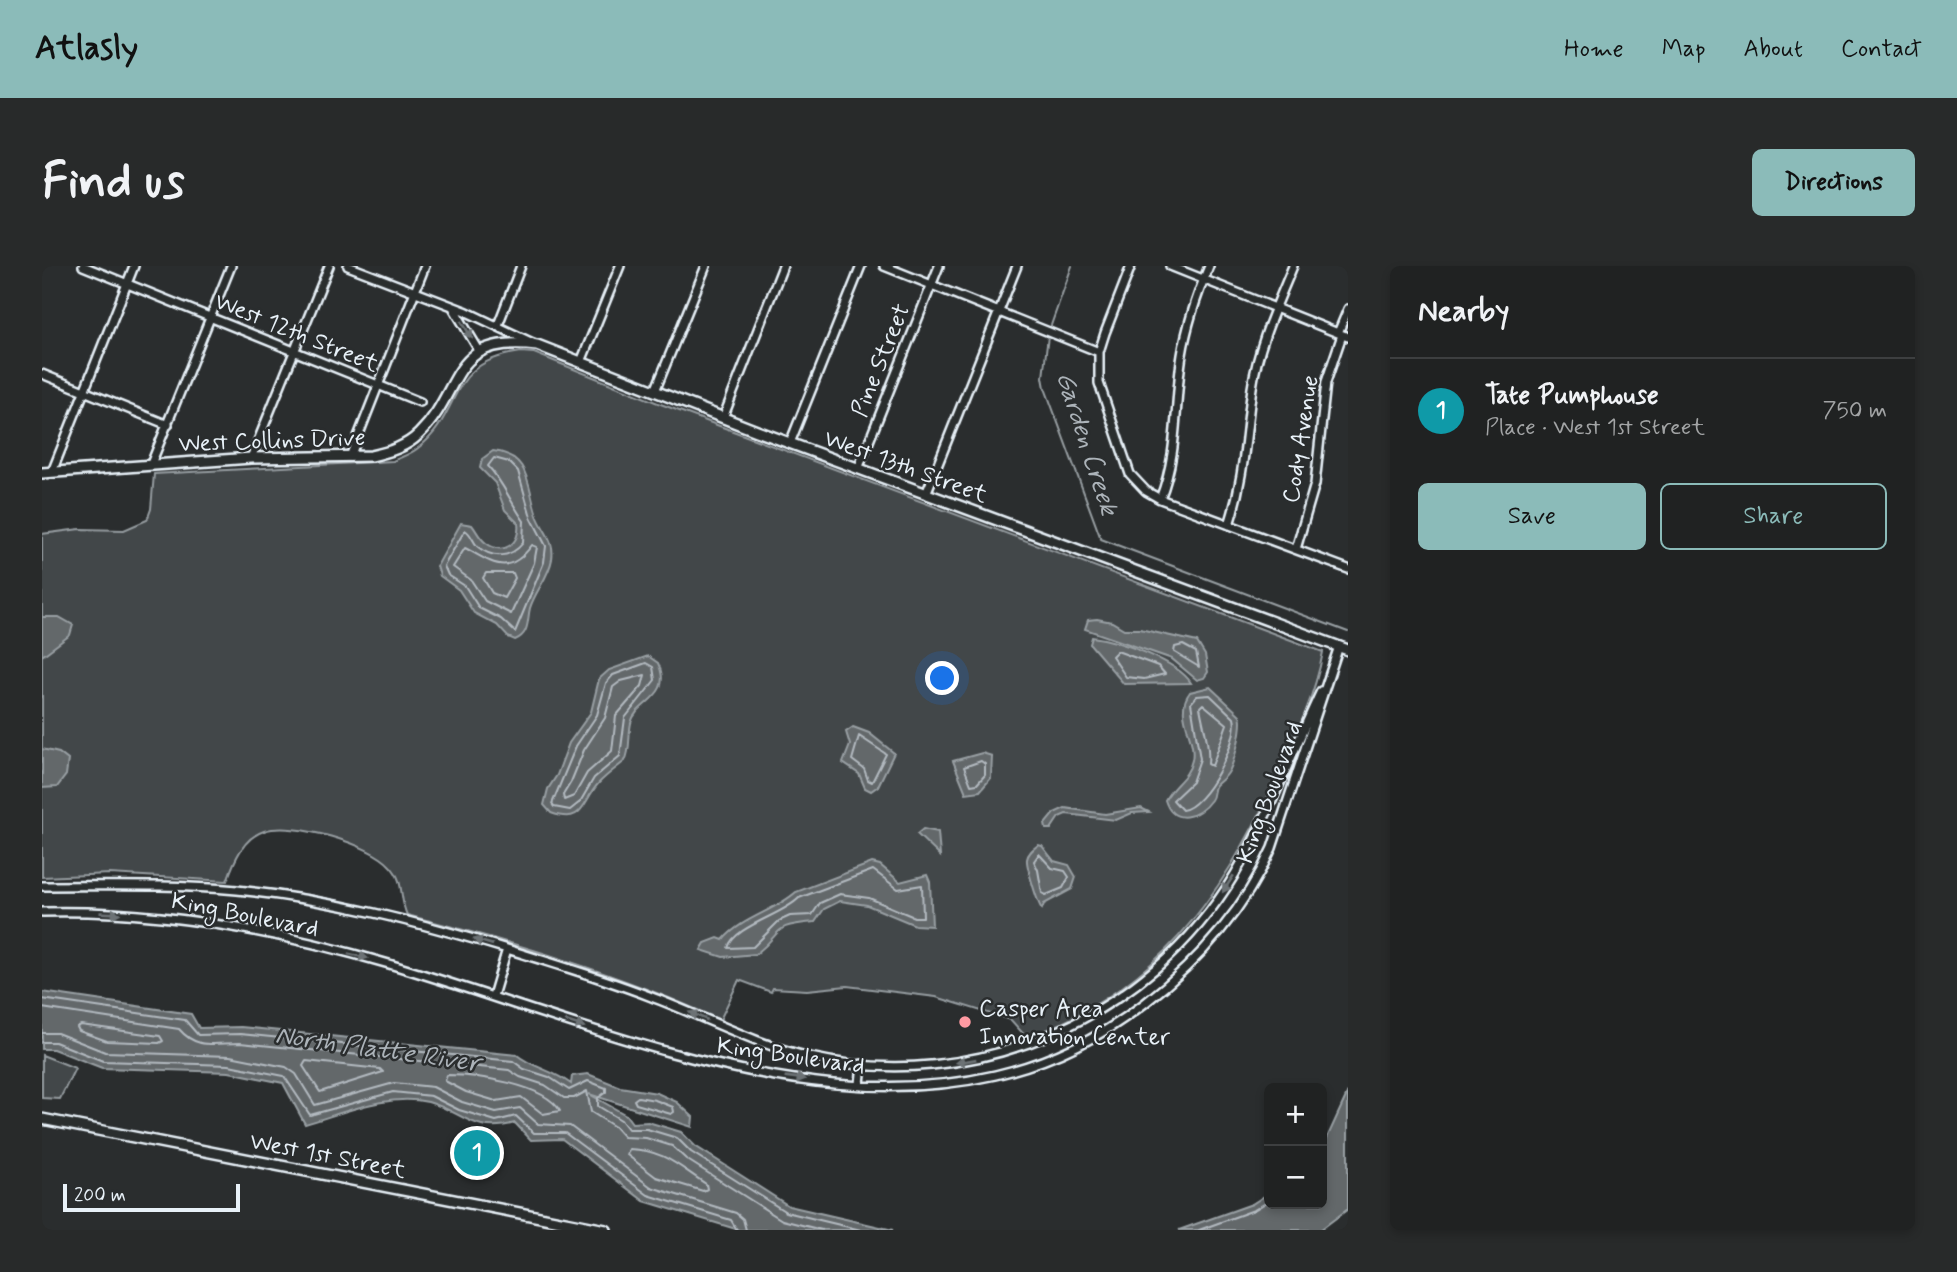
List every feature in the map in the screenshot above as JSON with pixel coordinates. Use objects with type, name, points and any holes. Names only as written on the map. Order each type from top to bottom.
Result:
[{"type":"main road","points":[[480,352],[505,344],[537,345]]},
{"type":"main road","name":"West 13th Street","points":[[537,345],[858,469],[1343,648]]},
{"type":"main road","name":"West Collins Drive","points":[[47,472],[251,458],[349,457],[387,453],[419,434],[455,376],[480,352]]},
{"type":"main road","name":"West 1st Street","points":[[42,1119],[606,1230]]},
{"type":"street","name":"West 12th Street","points":[[83,266],[420,402]]},
{"type":"street","points":[[47,472],[84,391],[134,266]]},
{"type":"street","points":[[152,464],[231,266]]},
{"type":"street","points":[[251,458],[329,266]]},
{"type":"street","name":"West 13th Street","points":[[348,266],[498,325],[537,345]]},
{"type":"street","points":[[349,457],[425,266]]},
{"type":"street","points":[[498,325],[522,266]]},
{"type":"street","points":[[581,362],[620,266]]},
{"type":"street","points":[[655,391],[706,266]]},
{"type":"street","points":[[723,418],[783,266]]},
{"type":"street","points":[[790,443],[861,266]]},
{"type":"street","points":[[884,266],[1099,352]]},
{"type":"street","name":"Pine Street","points":[[858,469],[939,266]]},
{"type":"street","points":[[926,494],[1017,266]]},
{"type":"street","points":[[1131,266],[1099,352],[1100,391],[1130,474],[1146,492],[1160,499],[1348,569]]},
{"type":"street","points":[[1170,266],[1343,335]]},
{"type":"street","points":[[1160,499],[1175,448],[1182,354],[1209,266]]},
{"type":"street","points":[[1229,525],[1244,472],[1252,388],[1262,344],[1293,266]]},
{"type":"street","points":[[454,309],[480,352]]},
{"type":"street","name":"Cody Avenue","points":[[1296,549],[1315,484],[1326,382],[1343,335],[1348,309]]},
{"type":"street","points":[[42,374],[168,425]]},
{"type":"street","name":"King Boulevard","points":[[42,886],[134,884],[236,890],[332,903],[397,917],[508,949],[649,995],[785,1050],[837,1062],[944,1064],[1013,1050],[1072,1026],[1102,1009],[1158,969],[1202,922],[1235,873],[1343,648]]},
{"type":"street","name":"King Boulevard","points":[[42,912],[127,913],[232,927],[385,963],[694,1060],[756,1073],[895,1087],[975,1080],[1038,1063],[1099,1034],[1129,1016],[1175,980],[1228,922],[1261,872],[1287,807],[1333,668]]},
{"type":"street","points":[[493,996],[508,949]]},
{"type":"street","points":[[860,1084],[863,1064]]},
{"type":"shaded area","points":[[521,352],[534,353],[658,403],[1323,652],[1303,718],[1254,825],[1206,903],[1178,937],[1147,967],[1112,994],[1072,1018],[1027,1038],[1011,1020],[936,997],[847,986],[807,990],[773,988],[771,992],[739,980],[720,1020],[644,988],[566,960],[407,915],[398,878],[390,866],[366,850],[331,836],[312,832],[277,829],[257,834],[240,851],[227,881],[110,874],[42,877],[42,534],[80,529],[124,530],[147,520],[151,509],[154,474],[393,461],[415,450],[432,434],[443,420],[458,391],[479,366],[496,358]]},
{"type":"shaded area","points":[[42,1055],[75,1068],[60,1099],[42,1098]]},
{"type":"water","points":[[493,451],[505,454],[521,465],[552,552],[548,572],[530,608],[526,630],[515,640],[508,637],[497,625],[474,613],[459,590],[440,576],[437,566],[461,523],[472,525],[492,547],[509,546],[517,537],[518,523],[505,510],[495,483],[480,468],[482,459]]},
{"type":"water","points":[[42,617],[59,617],[73,625],[70,635],[42,656]]},
{"type":"water","points":[[1088,620],[1112,622],[1124,629],[1140,629],[1197,642],[1205,655],[1208,672],[1204,678],[1197,680],[1172,659],[1085,629]]},
{"type":"water","points":[[1092,637],[1131,647],[1161,660],[1174,667],[1191,683],[1124,684],[1090,644]]},
{"type":"water","points":[[648,656],[658,663],[662,675],[661,684],[658,692],[634,716],[625,761],[598,784],[576,814],[562,816],[551,813],[544,805],[548,789],[557,775],[569,743],[591,712],[599,679],[609,670]]},
{"type":"water","points":[[1210,687],[1240,715],[1238,744],[1230,768],[1215,787],[1211,800],[1193,815],[1180,816],[1174,814],[1165,800],[1184,777],[1192,760],[1193,752],[1184,717],[1185,700],[1190,692]]},
{"type":"water","points":[[853,727],[869,733],[894,753],[878,786],[871,791],[865,788],[859,774],[843,763],[850,745],[846,732]]},
{"type":"water","points":[[42,749],[59,753],[68,760],[66,775],[57,787],[42,788]]},
{"type":"water","points":[[982,753],[992,756],[991,778],[980,791],[966,793],[953,761]]},
{"type":"water","points":[[1065,808],[1105,814],[1141,808],[1149,812],[1132,813],[1116,820],[1066,814],[1059,817],[1051,829],[1046,829],[1045,824],[1054,813]]},
{"type":"water","points":[[923,829],[938,832],[940,856],[917,834]]},
{"type":"water","points":[[1038,845],[1042,846],[1054,861],[1069,865],[1076,877],[1072,889],[1044,904],[1042,909],[1027,863],[1028,855]]},
{"type":"water","points":[[872,863],[880,865],[900,882],[927,875],[930,882],[932,926],[915,925],[867,905],[840,901],[824,909],[815,922],[791,925],[780,930],[756,954],[723,957],[701,950],[705,943],[718,938],[723,940],[739,926],[796,892]]},
{"type":"water","name":"North Platte River","points":[[42,992],[191,1014],[199,1028],[241,1027],[517,1055],[571,1084],[572,1076],[588,1074],[620,1087],[657,1093],[677,1102],[693,1117],[692,1127],[589,1094],[626,1115],[632,1123],[648,1122],[681,1132],[695,1146],[789,1206],[893,1230],[739,1230],[644,1201],[562,1139],[531,1140],[515,1123],[501,1126],[478,1124],[428,1102],[381,1102],[305,1124],[283,1083],[229,1072],[102,1068],[53,1049],[42,1049]]},
{"type":"water","points":[[1348,1092],[1348,1209],[1320,1230],[1179,1230],[1252,1204],[1264,1196],[1264,1209],[1327,1209],[1327,1138]]},
{"type":"waterway","name":"Garden Creek","points":[[1049,331],[1072,266]]},
{"type":"waterway","name":"Garden Creek","points":[[1048,336],[1043,377],[1045,388],[1101,539],[1348,632]]},
{"type":"place","name":"Casper Area Innovation Center","points":[[965,1022]]},
{"type":"place","name":"Tate Pumphouse","points":[[477,1153]]}]
